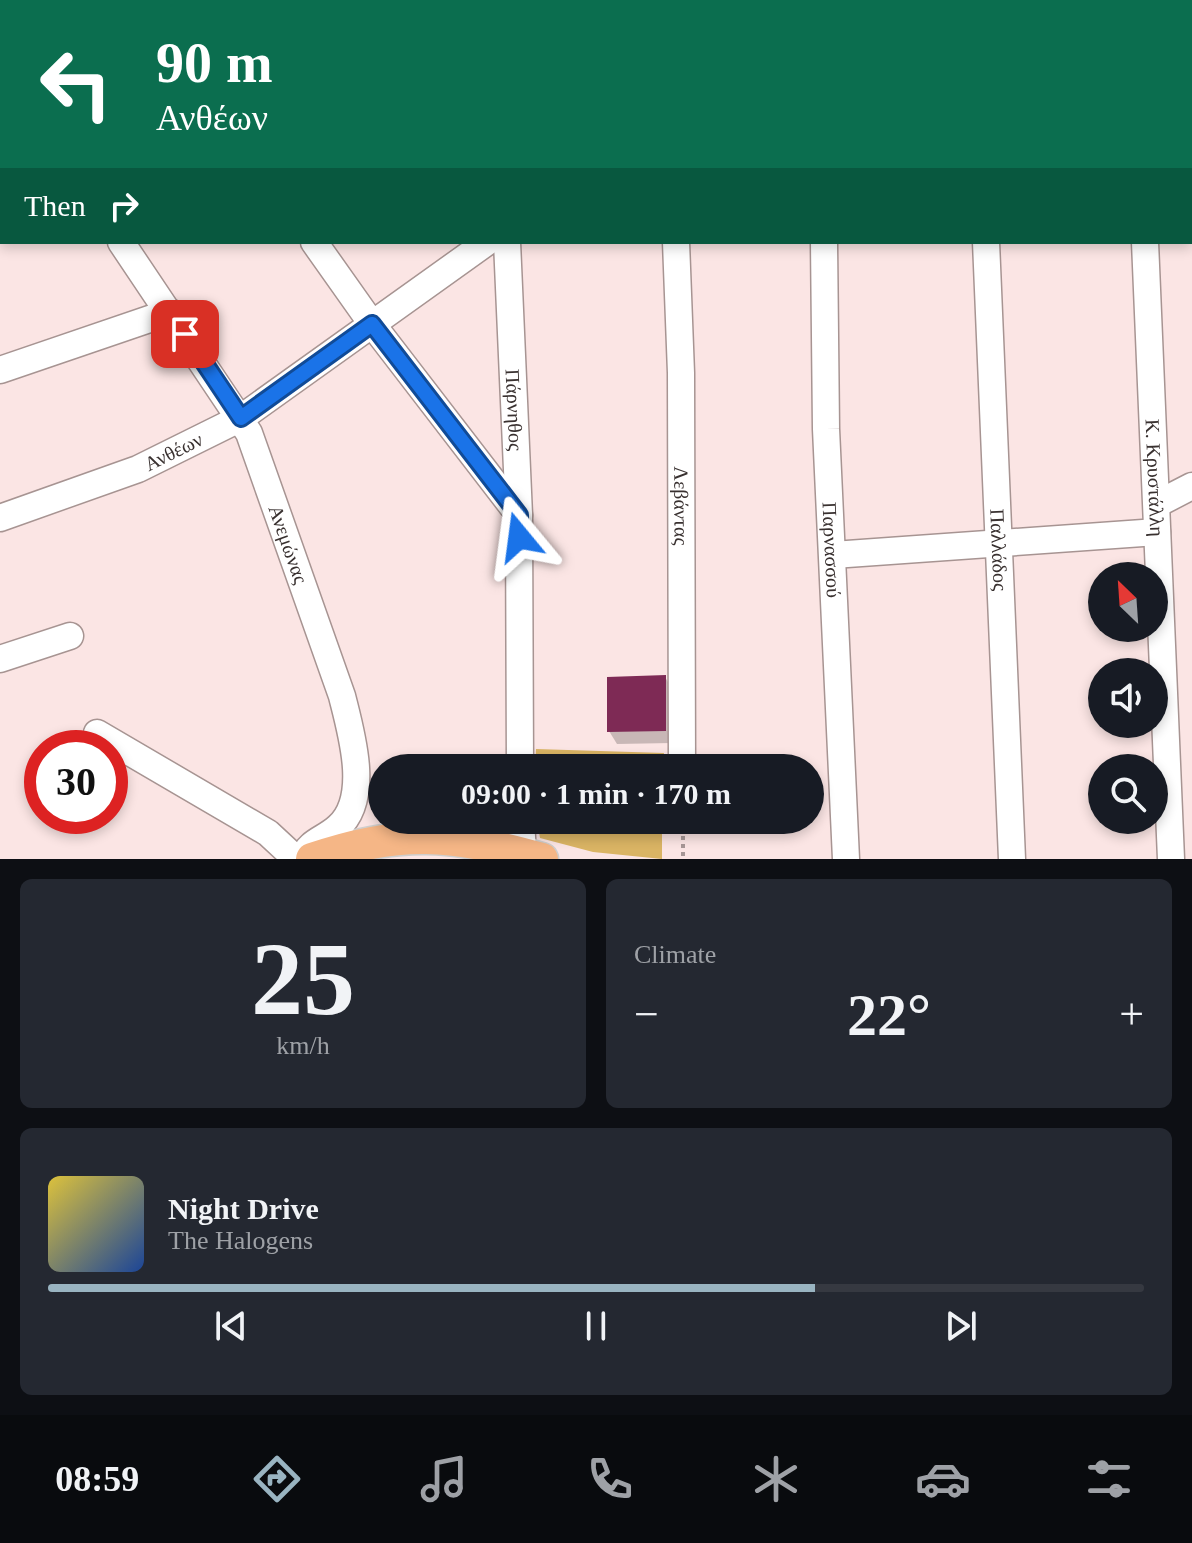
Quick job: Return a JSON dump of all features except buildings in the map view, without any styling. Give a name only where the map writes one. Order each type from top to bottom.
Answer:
[{"type":"main road","points":[[312,859],[386,838],[424,836],[515,855]]},
{"type":"street","name":"Ανεμώνας","points":[[122,244],[241,418],[300,568],[342,696],[352,740],[355,780],[349,812],[338,828],[308,847],[299,859]]},
{"type":"street","points":[[315,244],[372,324],[519,515]]},
{"type":"street","name":"Ανθέων","points":[[0,518],[138,469],[241,418],[484,244]]},
{"type":"street","name":"Πάρνηθος","points":[[507,244],[519,515],[520,754]]},
{"type":"street","name":"Λεβάντας","points":[[676,244],[681,373],[682,754]]},
{"type":"street","name":"Παρνασσού","points":[[824,244],[826,429],[846,859]]},
{"type":"street","name":"Παλλάδος","points":[[986,244],[996,545],[1012,859]]},
{"type":"street","name":"Κ. Κρυστάλλη","points":[[1145,244],[1171,859]]},
{"type":"street","points":[[0,370],[170,312]]},
{"type":"street","points":[[1157,504],[1192,486]]},
{"type":"street","points":[[833,555],[1157,532]]},
{"type":"street","points":[[0,659],[70,636]]},
{"type":"street","points":[[128,751],[268,833],[299,859]]},
{"type":"street","points":[[515,855],[519,834]]},
{"type":"path","points":[[683,834],[683,859]]},
{"type":"shaded area","points":[[536,749],[664,753],[664,754],[536,754]]},
{"type":"shaded area","points":[[539,834],[662,834],[662,859],[593,852],[540,838]]},
{"type":"route","points":[[185,334],[241,418],[372,324],[519,515],[519,537]]}]
